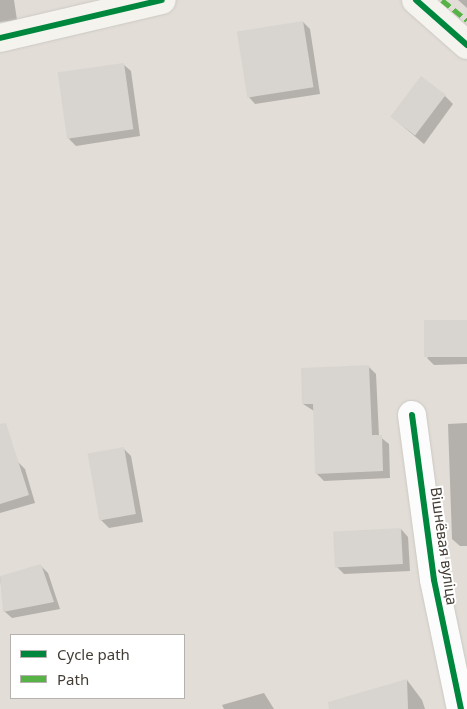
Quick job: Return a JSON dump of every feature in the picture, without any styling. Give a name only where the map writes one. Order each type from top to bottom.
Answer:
[{"type":"street","points":[[0,38],[162,0]]},
{"type":"street","points":[[416,0],[467,45]]},
{"type":"street","name":"Вішнёвая вуліца","points":[[412,415],[434,580],[461,709]]},
{"type":"shaded area","points":[[0,0],[467,0],[467,709],[0,709]]},
{"type":"building","points":[[303,21],[313,87],[247,98],[237,31]]},
{"type":"building","points":[[124,63],[133,129],[67,139],[58,72]]},
{"type":"building","points":[[421,76],[446,95],[415,135],[390,117]]},
{"type":"building","points":[[424,320],[467,320],[467,357],[424,357]]},
{"type":"building","points":[[369,365],[372,435],[382,435],[383,471],[315,474],[313,404],[302,404],[301,368]]},
{"type":"building","points":[[6,423],[29,495],[0,504],[0,424]]},
{"type":"building","points":[[124,447],[136,514],[99,520],[88,453]]},
{"type":"building","points":[[401,528],[403,564],[335,568],[333,532]]},
{"type":"building","points":[[41,564],[54,602],[3,612],[0,576]]},
{"type":"building","points":[[407,679],[408,709],[329,709],[328,702]]},
{"type":"marked path","points":[[442,0],[467,20]]},
{"type":"cycle path","points":[[0,38],[162,0]]},
{"type":"cycle path","points":[[416,0],[467,45]]},
{"type":"cycle path","points":[[412,415],[434,580],[461,709]]}]
